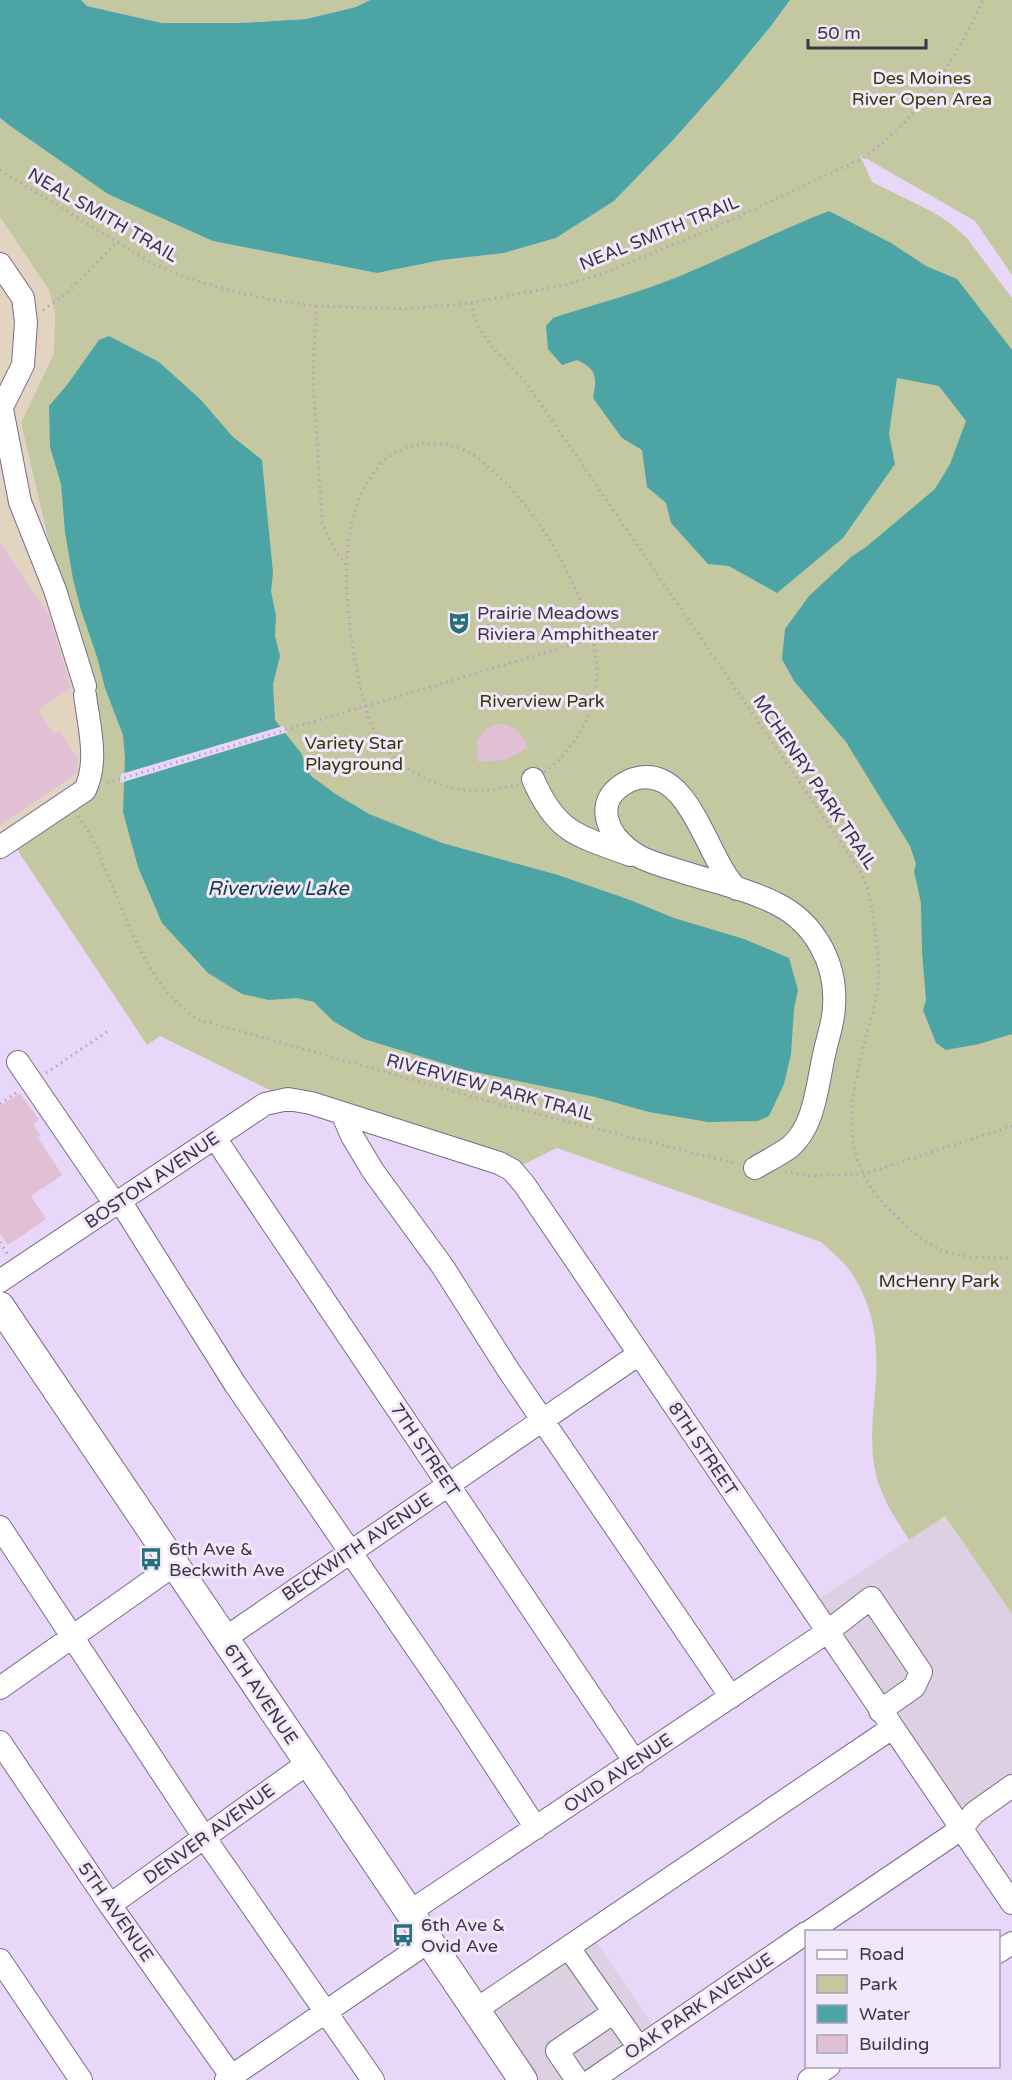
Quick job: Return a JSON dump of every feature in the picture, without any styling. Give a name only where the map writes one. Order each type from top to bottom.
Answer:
[{"type":"main road","name":"6TH AVENUE","points":[[0,1306],[474,2011],[523,2080]]},
{"type":"street","points":[[0,264],[23,298],[26,322],[23,364],[1,410],[20,502],[55,590],[85,690],[93,764],[91,778],[93,788],[0,847]]},
{"type":"street","points":[[640,858],[627,850],[614,834],[606,817],[609,799],[617,788],[632,779],[646,776],[663,782],[682,795],[720,868],[729,882],[737,889]]},
{"type":"street","points":[[533,779],[552,816],[564,827],[582,837],[640,858],[777,904],[805,924],[817,939],[830,968],[834,987],[834,1007],[810,1118],[801,1135],[792,1145],[755,1167]]},
{"type":"street","points":[[18,1062],[118,1203],[235,1384],[450,1697],[536,1828]]},
{"type":"street","name":"BOSTON AVENUE","points":[[0,1281],[265,1104],[288,1099],[311,1103]]},
{"type":"street","name":"8TH STREET","points":[[311,1103],[499,1163],[512,1170],[524,1184],[1012,1903]]},
{"type":"street","points":[[342,1113],[352,1136],[373,1171],[443,1267],[480,1328],[730,1697]]},
{"type":"street","name":"7TH STREET","points":[[215,1138],[635,1762]]},
{"type":"street","name":"BECKWITH AVENUE","points":[[224,1639],[639,1354]]},
{"type":"street","points":[[0,1527],[204,1837],[374,2080]]},
{"type":"street","points":[[0,1688],[174,1564]]},
{"type":"street","name":"OVID AVENUE","points":[[408,1913],[827,1632],[871,1598],[921,1672],[914,1688],[886,1719]]},
{"type":"street","points":[[474,2011],[569,1948],[886,1719]]},
{"type":"street","name":"5TH AVENUE","points":[[0,1742],[230,2079]]},
{"type":"street","name":"DENVER AVENUE","points":[[110,1905],[308,1763]]},
{"type":"street","name":"OAK PARK AVENUE","points":[[811,1930],[961,1829],[974,1813],[1012,1786]]},
{"type":"street","name":"OAK PARK AVENUE","points":[[592,2080],[805,1934]]},
{"type":"street","points":[[230,2079],[428,1942]]},
{"type":"street","points":[[569,1948],[639,2048]]},
{"type":"street","points":[[0,1960],[81,2080]]},
{"type":"street","points":[[577,2080],[557,2051],[614,2012]]},
{"type":"street","points":[[809,2080],[827,2068]]},
{"type":"path","name":"NEAL SMITH TRAIL","points":[[0,170],[150,262],[184,277],[239,292],[316,306],[405,309],[471,303],[564,285],[596,276],[709,230],[863,158],[898,129],[937,84],[948,68],[983,0]]},
{"type":"path","points":[[26,322],[64,294],[117,242]]},
{"type":"path","name":"MCHENRY PARK TRAIL","points":[[471,303],[479,330],[489,345],[525,382],[549,416],[859,869],[868,887],[878,958],[878,986],[854,1083],[851,1113],[854,1144],[864,1174],[878,1197],[912,1232],[942,1251],[990,1258],[1012,1257]]},
{"type":"path","points":[[316,306],[313,377],[322,522],[334,549],[346,565]]},
{"type":"path","points":[[422,443],[447,443],[471,452],[518,494],[540,523],[562,561],[580,602],[597,670],[587,720],[571,748],[546,772],[533,779],[489,791],[462,791],[432,782],[412,771],[382,742],[364,706],[349,632],[346,565],[349,535],[358,506],[370,478],[385,459],[404,448],[422,443]]},
{"type":"path","points":[[93,788],[591,639]]},
{"type":"path","name":"RIVERVIEW PARK TRAIL","points":[[76,814],[94,842],[142,955],[163,986],[188,1013],[197,1019],[506,1106],[721,1161],[811,1176],[864,1174],[1012,1126]]},
{"type":"path","points":[[0,1104],[108,1030]]},
{"type":"path","points":[[0,1242],[9,1256]]},
{"type":"shaded area","points":[[0,217],[49,290],[55,314],[54,352],[21,423],[99,769],[0,835]]},
{"type":"shaded area","points":[[945,1516],[1012,1614],[1012,1786],[961,1829],[809,1606]]},
{"type":"shaded area","points":[[590,1933],[658,2033],[592,2080],[523,2080],[474,2011]]},
{"type":"green space","points":[[81,0],[370,0],[356,7],[306,19],[240,23],[162,23],[87,6]]},
{"type":"green space","name":"Riverview Park","points":[[790,0],[1012,0],[1012,275],[975,221],[860,155],[872,182],[933,212],[966,237],[1012,298],[1012,1614],[945,1516],[909,1540],[894,1517],[879,1484],[873,1455],[872,1424],[876,1343],[870,1312],[857,1281],[838,1257],[821,1242],[557,1148],[512,1170],[288,1099],[160,1036],[147,1045],[16,848],[85,790],[101,785],[93,706],[56,573],[21,423],[54,353],[55,314],[49,290],[0,217],[0,118],[213,241],[377,273],[442,260],[504,253],[556,238],[614,201],[674,139],[729,77]]},
{"type":"water","points":[[0,0],[81,0],[87,6],[162,23],[240,23],[306,19],[356,7],[370,0],[790,0],[729,77],[674,139],[614,201],[556,238],[504,253],[442,260],[377,273],[213,241],[108,194],[9,125],[0,118]]},
{"type":"water","points":[[829,211],[891,243],[926,266],[957,279],[1012,350],[1012,1034],[979,1044],[946,1050],[936,1043],[923,1010],[926,1000],[921,903],[914,871],[916,864],[910,846],[846,742],[794,681],[782,659],[785,629],[809,596],[851,557],[935,489],[950,464],[966,421],[939,386],[897,378],[889,434],[895,464],[843,538],[777,593],[729,566],[708,564],[671,523],[666,503],[647,487],[642,450],[622,438],[593,398],[595,379],[592,370],[577,360],[562,365],[548,349],[546,326],[553,318],[664,282]]},
{"type":"water","name":"Riverview Lake","points":[[109,336],[159,362],[201,400],[232,436],[262,460],[273,573],[271,591],[276,616],[275,636],[280,656],[273,684],[275,720],[301,753],[311,776],[369,814],[442,843],[558,875],[674,918],[744,939],[789,958],[798,990],[794,1009],[791,1054],[784,1084],[769,1116],[758,1121],[708,1122],[649,1112],[595,1097],[465,1070],[364,1039],[333,1021],[314,1002],[297,998],[269,1000],[242,994],[208,973],[162,923],[138,867],[123,812],[125,757],[123,735],[105,688],[73,579],[65,532],[61,484],[50,447],[49,406],[99,340]]},
{"type":"pier","points":[[283,726],[288,732],[120,783],[121,774]]},
{"type":"building","points":[[0,543],[49,615],[71,688],[38,710],[54,734],[59,730],[78,759],[77,773],[0,825]]},
{"type":"building","points":[[500,724],[518,731],[528,747],[504,760],[478,762],[477,740],[487,728]]},
{"type":"building","points":[[20,1093],[39,1120],[33,1124],[41,1136],[38,1138],[62,1175],[31,1196],[46,1219],[8,1245],[0,1233],[0,1106]]},
{"type":"place","name":"Prairie Meadows Riviera Amphitheater","points":[[459,623]]},
{"type":"place","name":"6th Ave & Beckwith Ave","points":[[151,1559]]},
{"type":"place","name":"6th Ave & Ovid Ave","points":[[403,1935]]},
{"type":"park label","name":"Des Moines River Open Area","points":[[922,88]]},
{"type":"park label","name":"Variety Star Playground","points":[[354,753]]},
{"type":"park label","name":"McHenry Park","points":[[939,1281]]}]
